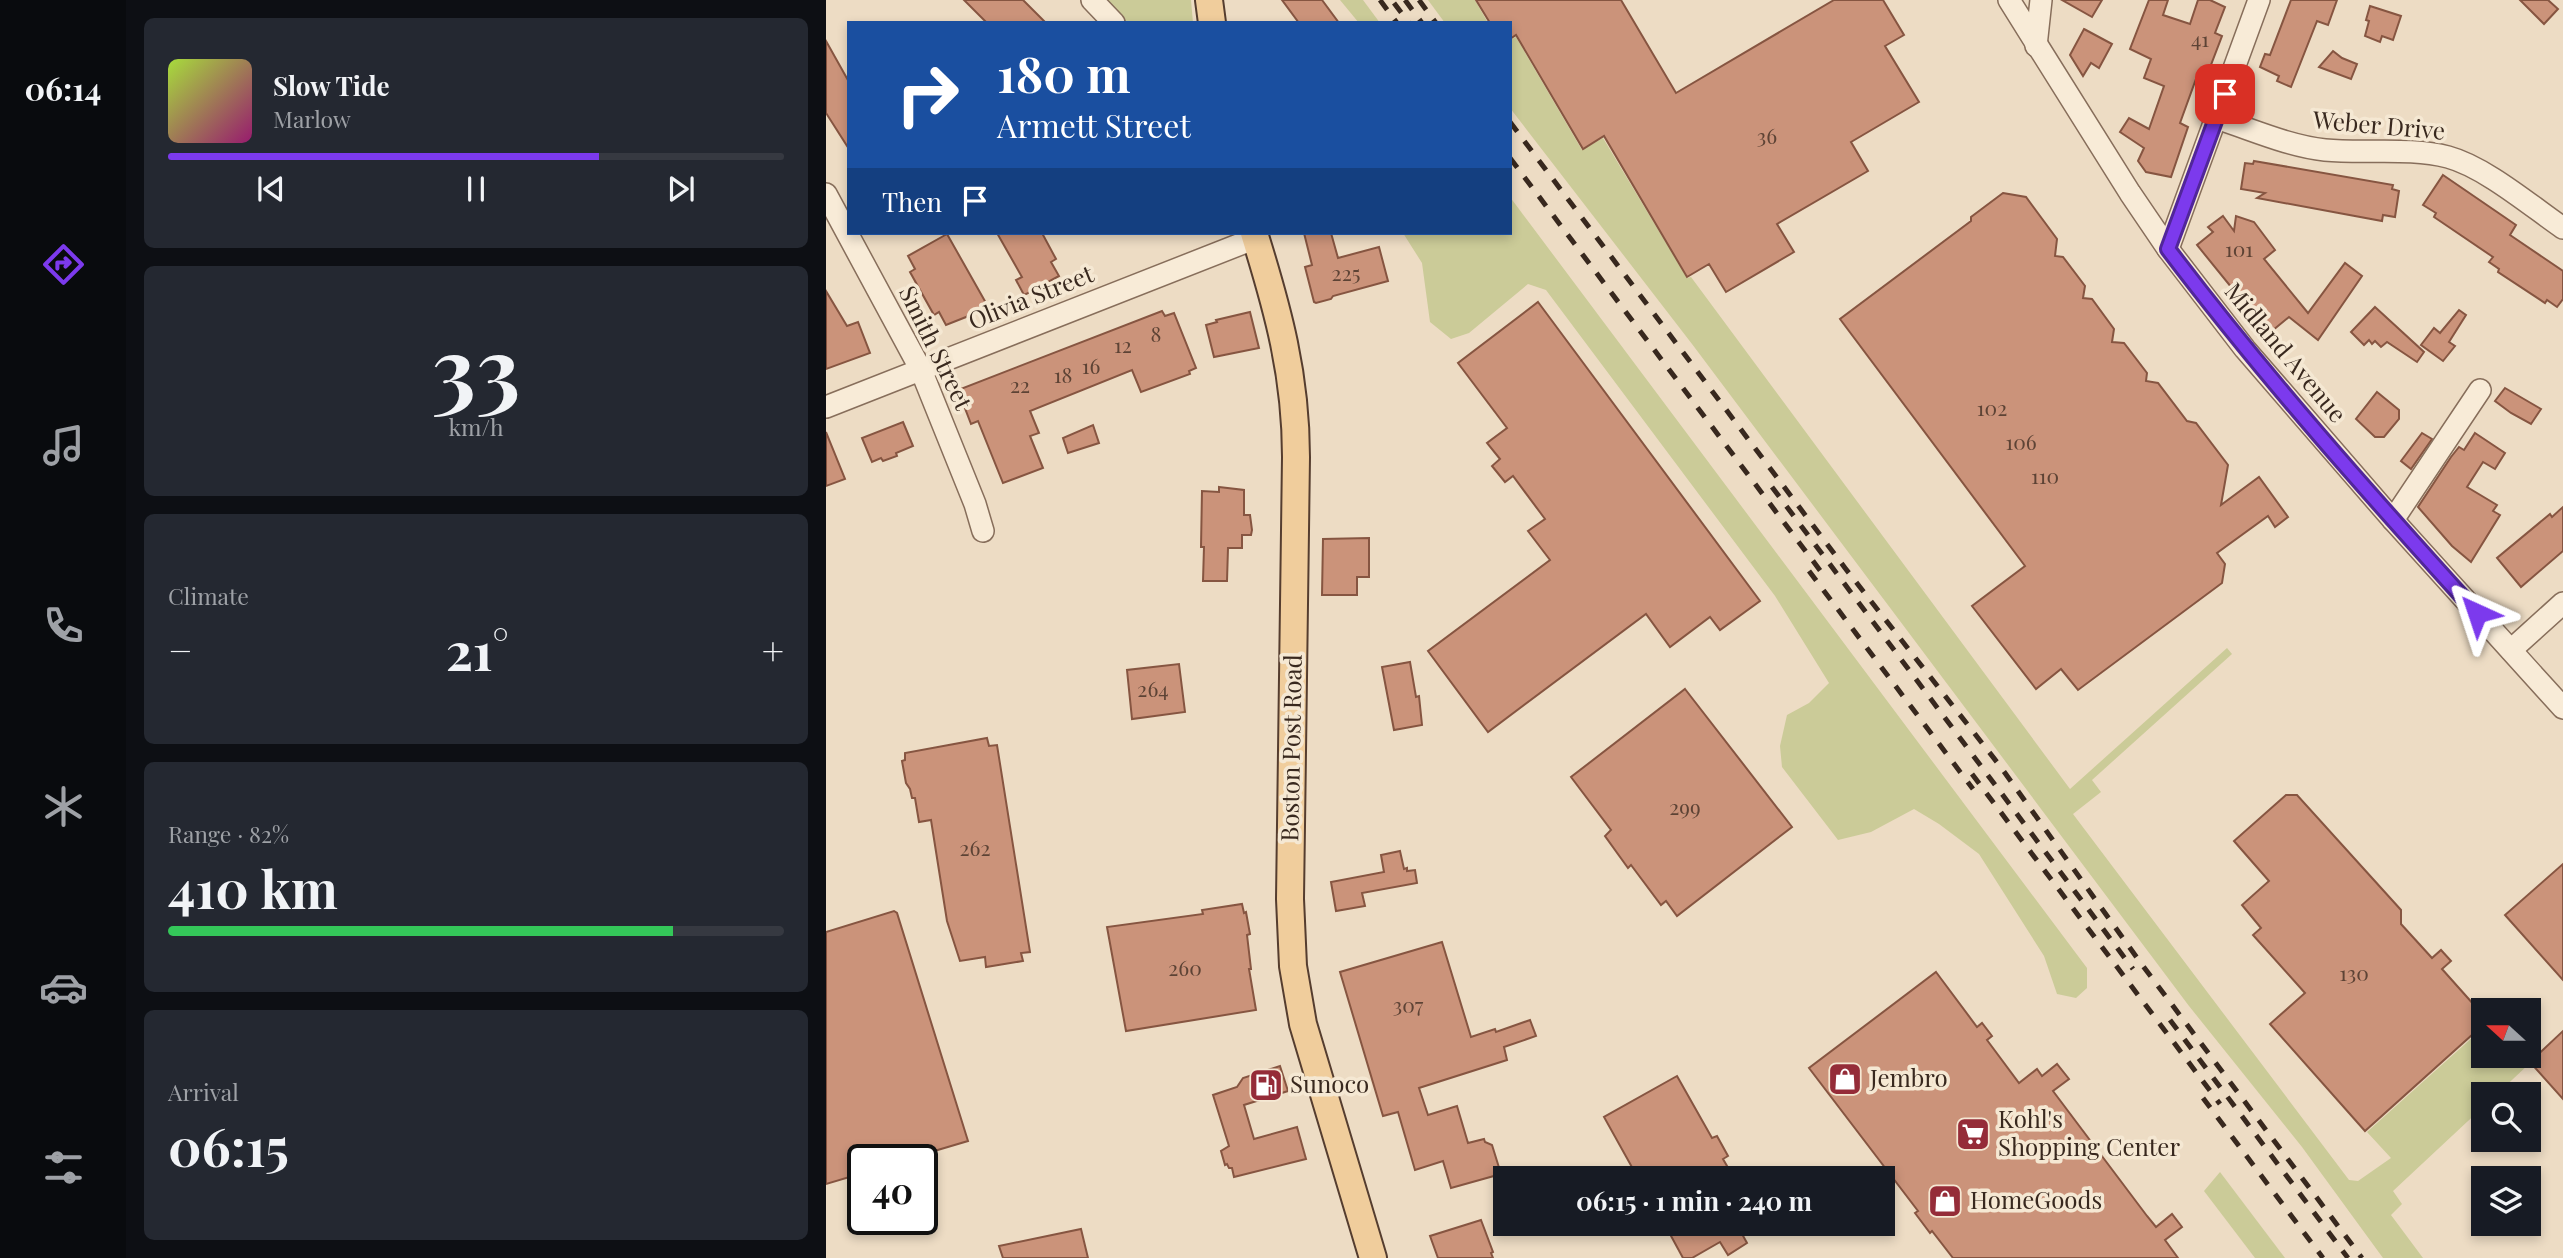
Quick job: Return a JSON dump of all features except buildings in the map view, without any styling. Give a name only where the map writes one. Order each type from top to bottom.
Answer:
[{"type":"main road","points":[[1209,0],[1212,21]]},
{"type":"main road","name":"Boston Post Road","points":[[1255,235],[1285,340],[1294,410],[1296,457],[1290,899],[1293,966],[1303,1024],[1373,1258]]},
{"type":"street","points":[[1092,0],[1112,21]]},
{"type":"street","name":"Midland Avenue","points":[[2009,0],[2112,167],[2168,249],[2245,349],[2393,520],[2563,708]]},
{"type":"street","points":[[2036,46],[2041,0]]},
{"type":"street","points":[[2168,249],[2259,0]]},
{"type":"street","name":"Weber Drive","points":[[2216,118],[2323,150],[2449,157],[2489,178],[2563,228]]},
{"type":"street","name":"Smith Street","points":[[826,194],[847,233]]},
{"type":"street","name":"Smith Street","points":[[848,235],[921,370],[975,504],[983,531]]},
{"type":"street","name":"Olivia Street","points":[[826,407],[1255,235]]},
{"type":"street","points":[[2393,520],[2480,390]]},
{"type":"street","points":[[2511,650],[2563,603]]},
{"type":"green space","points":[[1103,0],[1191,0],[1193,21],[1123,21]]},
{"type":"green space","points":[[1340,0],[1363,0],[1379,21],[1357,21]]},
{"type":"green space","points":[[1428,0],[1475,0],[1487,21],[1444,21]]},
{"type":"green space","points":[[1516,37],[1582,150],[1603,138],[1687,278],[1691,277],[2070,789],[2227,648],[2232,654],[2092,780],[2101,792],[2073,814],[2349,1180],[2358,1181],[2391,1158],[2367,1132],[2471,1039],[2471,1068],[2525,1068],[2510,1082],[2471,1082],[2471,1118],[2393,1191],[2402,1204],[2391,1215],[2423,1258],[2383,1258],[2302,1147],[2189,1006],[1692,344],[1512,111],[1512,39]]},
{"type":"green space","points":[[1512,200],[2087,968],[2087,988],[2076,998],[2057,994],[2044,956],[1979,854],[1914,809],[1871,832],[1838,840],[1782,767],[1780,746],[1787,715],[1809,703],[1829,683],[1775,596],[1546,290],[1528,284],[1469,333],[1451,339],[1430,322],[1422,263],[1404,235],[1512,235]]},
{"type":"green space","points":[[2220,1172],[2285,1258],[2255,1258],[2204,1191]]},
{"type":"railway","points":[[1380,0],[1396,21]]},
{"type":"railway","points":[[1405,0],[1421,21]]},
{"type":"railway","points":[[1419,0],[1435,21]]},
{"type":"railway","points":[[1394,3],[1408,21]]},
{"type":"railway","points":[[1512,125],[1845,568],[2000,766],[2140,962],[2362,1258]]},
{"type":"railway","points":[[1512,161],[1825,577]]},
{"type":"railway","points":[[1772,487],[2133,969]]},
{"type":"railway","points":[[1809,571],[1973,789]]},
{"type":"railway","points":[[1972,774],[2220,1104]]},
{"type":"railway","points":[[2170,1020],[2348,1258]]},
{"type":"railway","points":[[2203,1098],[2323,1258]]},
{"type":"place","name":"Jembro","points":[[1845,1079]]},
{"type":"place","name":"Sunoco","points":[[1266,1085]]},
{"type":"place","name":"Kohl's Shopping Center","points":[[1973,1134]]},
{"type":"place","name":"HomeGoods","points":[[1945,1201]]},
{"type":"route","points":[[2225,94],[2168,249],[2289,401],[2477,613]]}]
